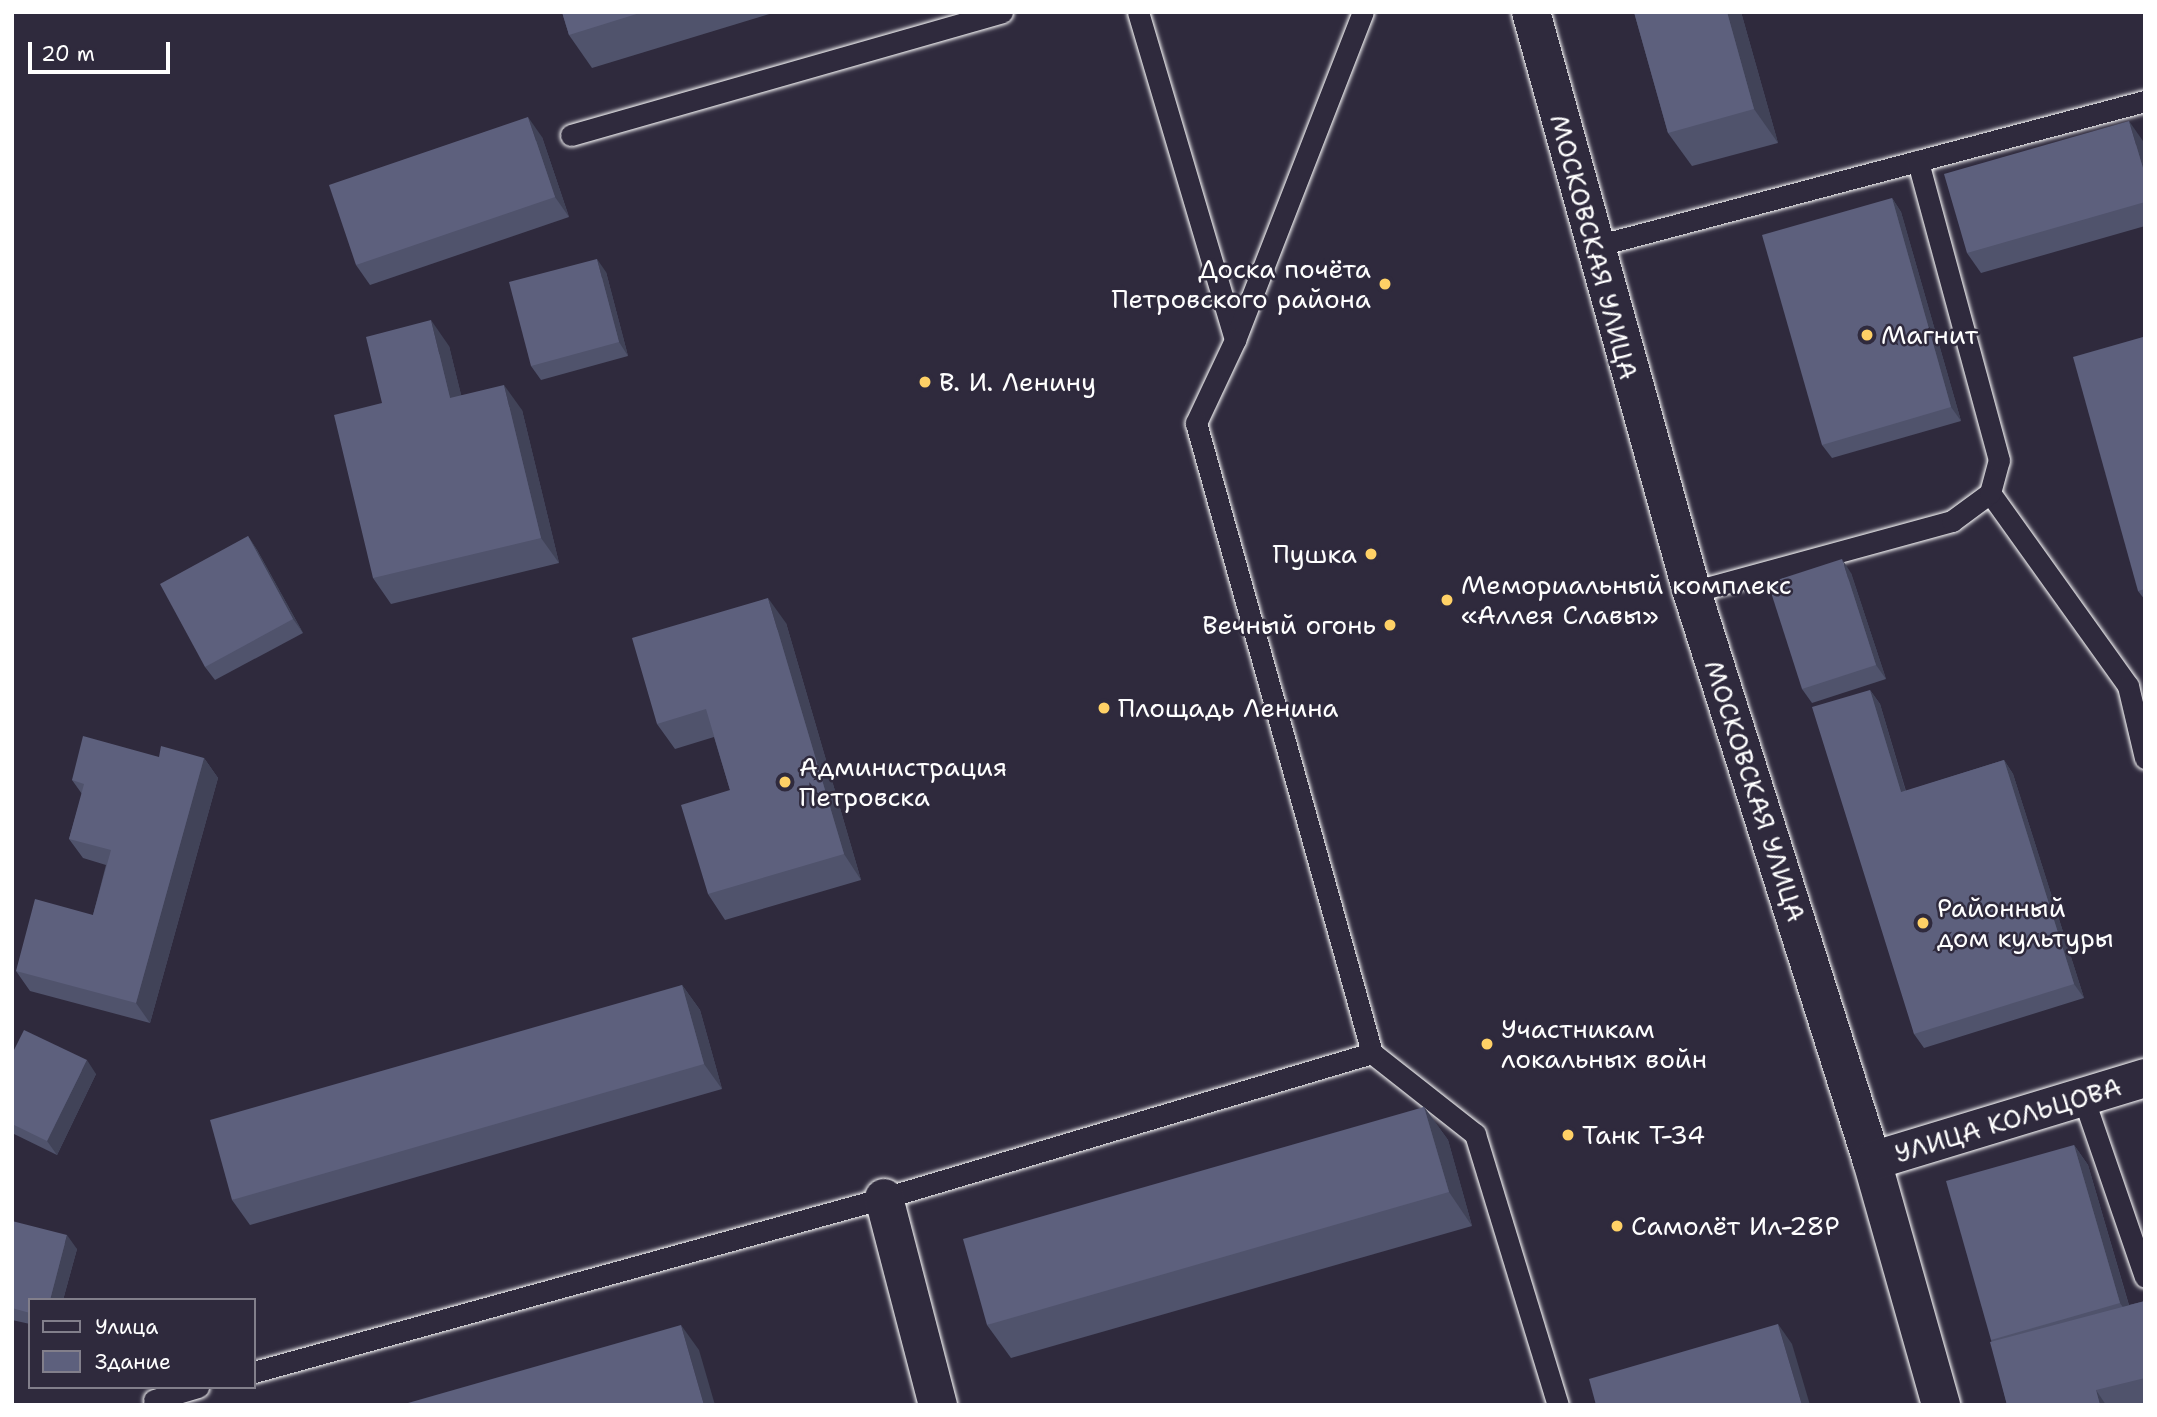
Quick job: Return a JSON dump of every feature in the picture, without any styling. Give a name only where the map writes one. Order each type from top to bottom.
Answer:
[{"type":"street","name":"МОСКОВСКАЯ УЛИЦА","points":[[1531,12],[1592,247],[1692,592],[1872,1161],[1941,1405]]},
{"type":"street","name":"УЛИЦА КОЛЬЦОВА","points":[[1872,1161],[2145,1078]]},
{"type":"street","points":[[884,1198],[938,1405]]},
{"type":"lane","points":[[571,135],[1002,12]]},
{"type":"lane","points":[[1138,12],[1236,341]]},
{"type":"lane","points":[[1363,12],[1236,341],[1196,423],[1372,1053],[1475,1134],[1558,1405]]},
{"type":"lane","points":[[1592,247],[2145,101]]},
{"type":"lane","points":[[1692,592],[1952,521],[1990,493],[1999,460],[1918,161]]},
{"type":"lane","points":[[1990,493],[2128,686],[2145,758]]},
{"type":"lane","points":[[256,1371],[884,1198],[1372,1053]]},
{"type":"lane","points":[[2083,1097],[2145,1276]]},
{"type":"lane","points":[[154,1400],[191,1389]]},
{"type":"building","points":[[562,12],[643,12],[569,35]]},
{"type":"building","points":[[1634,12],[1727,12],[1754,109],[1668,133]]},
{"type":"building","points":[[528,117],[555,197],[356,265],[329,185]]},
{"type":"building","points":[[2129,121],[2145,175],[2145,202],[1967,253],[1944,174]]},
{"type":"building","name":"Магнит","points":[[1892,198],[1951,407],[1822,445],[1762,235]]},
{"type":"building","points":[[597,259],[619,342],[531,366],[509,282]]},
{"type":"building","points":[[431,320],[450,398],[504,385],[541,538],[373,578],[334,415],[382,403],[366,337]]},
{"type":"building","points":[[2143,337],[2145,589],[2138,591],[2073,357]]},
{"type":"building","points":[[248,536],[293,619],[205,667],[160,584]]},
{"type":"building","points":[[1842,559],[1876,665],[1802,689],[1768,583]]},
{"type":"building","name":"Администрация Петровска","points":[[768,598],[844,854],[708,894],[681,805],[730,790],[706,709],[657,724],[632,638]]},
{"type":"building","points":[[1870,690],[1901,792],[2004,760],[2074,984],[1914,1034],[1812,707]]},
{"type":"building","points":[[83,736],[159,757],[161,746],[204,758],[136,1003],[16,971],[35,899],[93,915],[111,850],[69,839],[84,784],[72,780]]},
{"type":"building","points":[[682,985],[704,1064],[232,1200],[210,1120]]},
{"type":"building","points":[[24,1030],[87,1060],[47,1141],[12,1124],[12,1054]]},
{"type":"building","points":[[1424,1107],[1449,1192],[987,1325],[963,1239]]},
{"type":"building","points":[[2074,1145],[2120,1303],[1991,1340],[1946,1181]]},
{"type":"building","points":[[12,1221],[67,1235],[51,1298],[28,1298],[28,1312],[12,1308]]},
{"type":"building","points":[[2145,1301],[2145,1378],[2096,1390],[2100,1405],[2007,1405],[1990,1342]]},
{"type":"building","points":[[1778,1324],[1802,1405],[1596,1405],[1589,1379]]},
{"type":"building","points":[[681,1325],[704,1405],[401,1405]]},
{"type":"place","name":"Доска почёта Петровского района","points":[[1385,284]]},
{"type":"place","name":"Магнит","points":[[1867,335]]},
{"type":"place","name":"В. И. Ленину","points":[[925,382]]},
{"type":"place","name":"Пушка","points":[[1371,554]]},
{"type":"place","name":"Мемориальный комплекс «Аллея Славы»","points":[[1447,600]]},
{"type":"place","name":"Вечный огонь","points":[[1390,625]]},
{"type":"place","name":"Площадь Ленина","points":[[1104,708]]},
{"type":"place","name":"Администрация Петровска","points":[[785,782]]},
{"type":"place","name":"Районный дом культуры","points":[[1923,923]]},
{"type":"place","name":"Участникам локальных войн","points":[[1487,1044]]},
{"type":"place","name":"Танк Т-34","points":[[1568,1135]]},
{"type":"place","name":"Самолёт Ил-28Р","points":[[1617,1226]]}]
